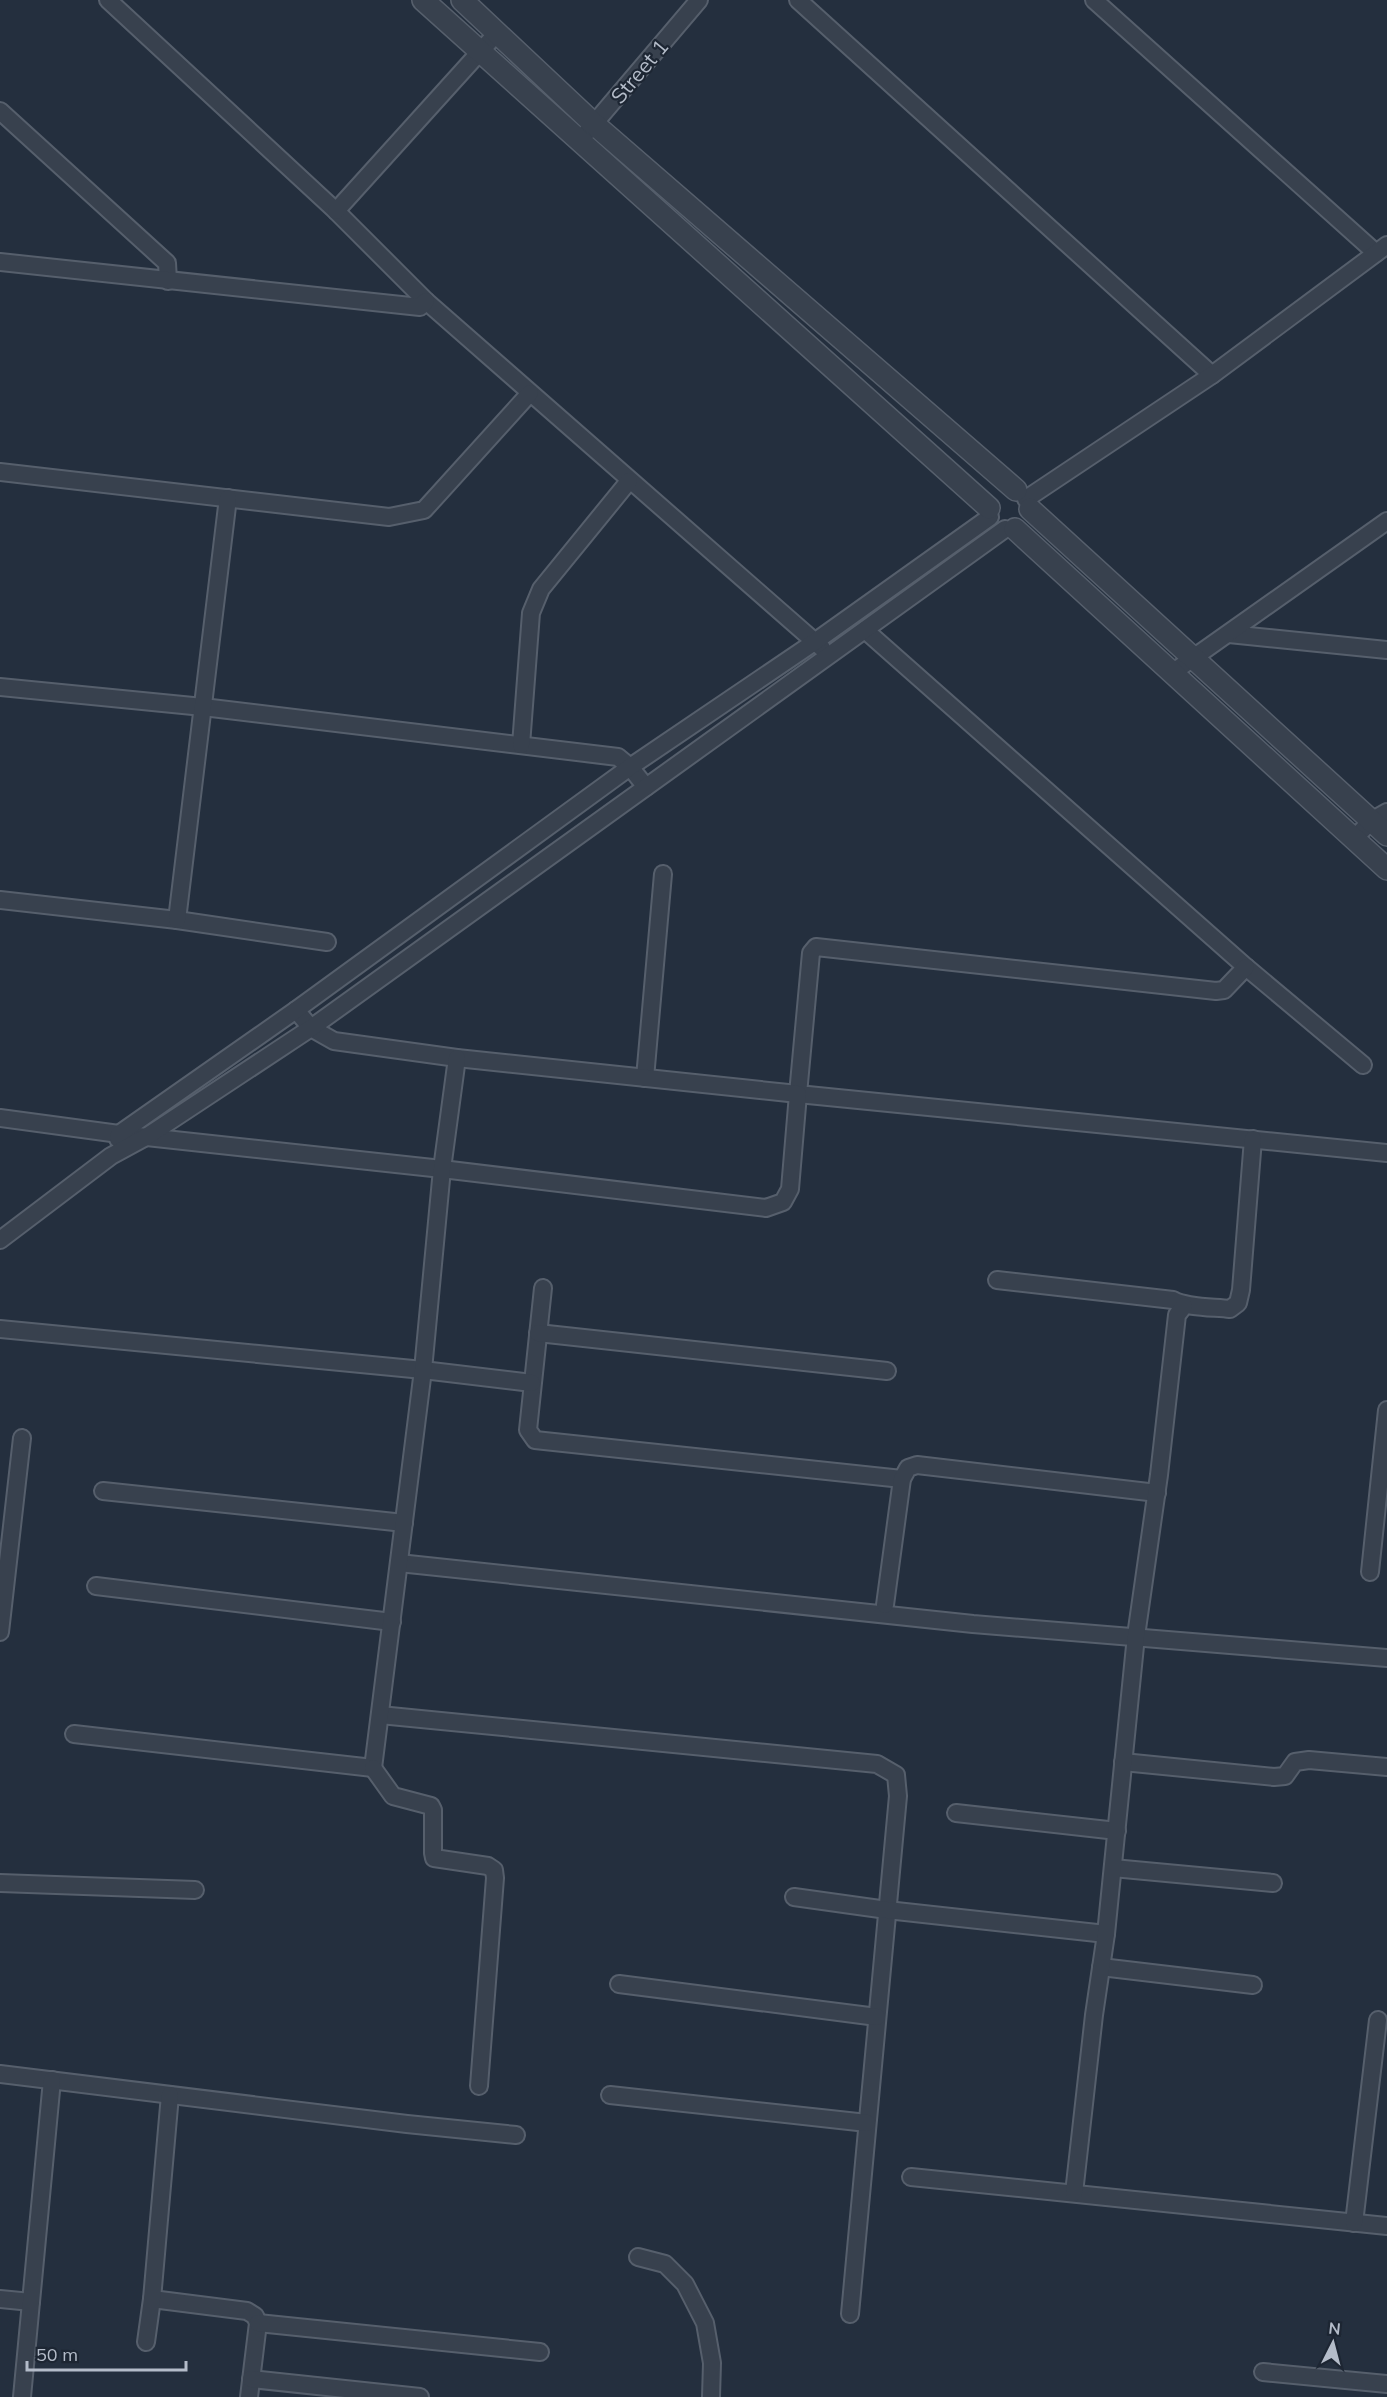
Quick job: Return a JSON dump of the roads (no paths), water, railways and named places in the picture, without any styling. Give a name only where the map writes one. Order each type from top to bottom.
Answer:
[{"type":"street","points":[[108,0],[336,211],[426,301],[629,481],[816,641],[829,656]]},
{"type":"street","points":[[423,0],[1387,869]]},
{"type":"street","points":[[462,0],[594,124],[1024,500],[1193,657],[1379,816],[1387,835]]},
{"type":"street","name":"Street 1","points":[[579,141],[699,0]]},
{"type":"street","points":[[798,0],[1212,375]]},
{"type":"street","points":[[1024,500],[1212,375],[1382,249],[1094,0]]},
{"type":"street","points":[[336,211],[497,33]]},
{"type":"street","points":[[0,111],[167,263],[168,280]]},
{"type":"street","points":[[0,262],[420,307],[426,301]]},
{"type":"street","points":[[0,472],[389,517],[424,510],[530,393]]},
{"type":"street","points":[[521,745],[531,614],[540,589],[629,481]]},
{"type":"street","points":[[1000,521],[993,497],[1004,490],[1024,500]]},
{"type":"street","points":[[177,920],[228,498]]},
{"type":"street","points":[[111,1156],[119,1134],[296,1010],[630,767],[816,641],[1000,521],[1026,522],[1024,500]]},
{"type":"street","points":[[0,1240],[111,1156],[146,1137],[311,1028],[829,656],[865,630],[1000,521]]},
{"type":"street","points":[[1172,673],[1387,521]]},
{"type":"street","points":[[865,630],[1246,967],[1362,1065]]},
{"type":"street","points":[[1229,634],[1387,650]]},
{"type":"street","points":[[0,687],[203,707],[618,757],[630,767],[646,787]]},
{"type":"street","points":[[1354,839],[1379,816]]},
{"type":"street","points":[[645,1078],[663,874]]},
{"type":"street","points":[[0,900],[177,920],[327,942]]},
{"type":"street","points":[[0,1118],[119,1134],[442,1169],[766,1208],[783,1202],[790,1189],[811,953],[816,947],[1216,991],[1224,990],[1246,967]]},
{"type":"street","points":[[296,1010],[311,1028],[334,1041],[457,1058],[1387,1153]]},
{"type":"street","points":[[457,1058],[442,1169],[423,1370],[373,1768],[393,1796],[431,1806],[434,1858],[488,1866],[494,1870],[479,2086]]},
{"type":"street","points":[[997,1280],[1173,1300],[1184,1306],[1197,1304],[1230,1309],[1238,1303],[1241,1290],[1253,1139]]},
{"type":"street","points":[[543,1288],[528,1430],[535,1440],[902,1479]]},
{"type":"street","points":[[1074,2193],[1106,1935],[1136,1636],[1178,1315],[1184,1306]]},
{"type":"street","points":[[0,1329],[423,1370],[532,1383]]},
{"type":"street","points":[[538,1333],[887,1371]]},
{"type":"street","points":[[1370,1572],[1387,1410]]},
{"type":"street","points":[[0,1632],[22,1438]]},
{"type":"street","points":[[885,1605],[902,1479],[908,1468],[917,1465],[1156,1493]]},
{"type":"street","points":[[103,1491],[404,1523]]},
{"type":"street","points":[[399,1563],[974,1624],[1387,1658]]},
{"type":"street","points":[[96,1586],[392,1622]]},
{"type":"street","points":[[380,1715],[877,1764],[896,1775],[898,1796],[850,2314]]},
{"type":"street","points":[[74,1734],[373,1768]]},
{"type":"street","points":[[1124,1762],[1274,1777],[1285,1776],[1295,1762],[1309,1760],[1387,1767]]},
{"type":"street","points":[[956,1813],[1116,1831]]},
{"type":"street","points":[[1113,1868],[1273,1883]]},
{"type":"street","points":[[0,1882],[195,1890]]},
{"type":"street","points":[[794,1898],[1106,1935]]},
{"type":"street","points":[[1101,1967],[1253,1985]]},
{"type":"street","points":[[619,1984],[877,2018]]},
{"type":"street","points":[[1354,2223],[1378,2020]]},
{"type":"street","points":[[0,2074],[407,2124],[516,2135]]},
{"type":"street","points":[[22,2397],[52,2080]]},
{"type":"street","points":[[146,2342],[152,2299],[170,2095]]},
{"type":"street","points":[[610,2095],[867,2123]]},
{"type":"street","points":[[911,2177],[1387,2226]]},
{"type":"street","points":[[638,2257],[665,2264],[685,2284],[705,2323],[712,2363],[711,2397]]},
{"type":"street","points":[[0,2298],[31,2302]]},
{"type":"street","points":[[152,2299],[247,2311],[255,2316],[258,2323],[249,2397]]},
{"type":"street","points":[[258,2323],[540,2352]]},
{"type":"street","points":[[1263,2372],[1387,2384]]},
{"type":"street","points":[[251,2379],[420,2397]]}]
